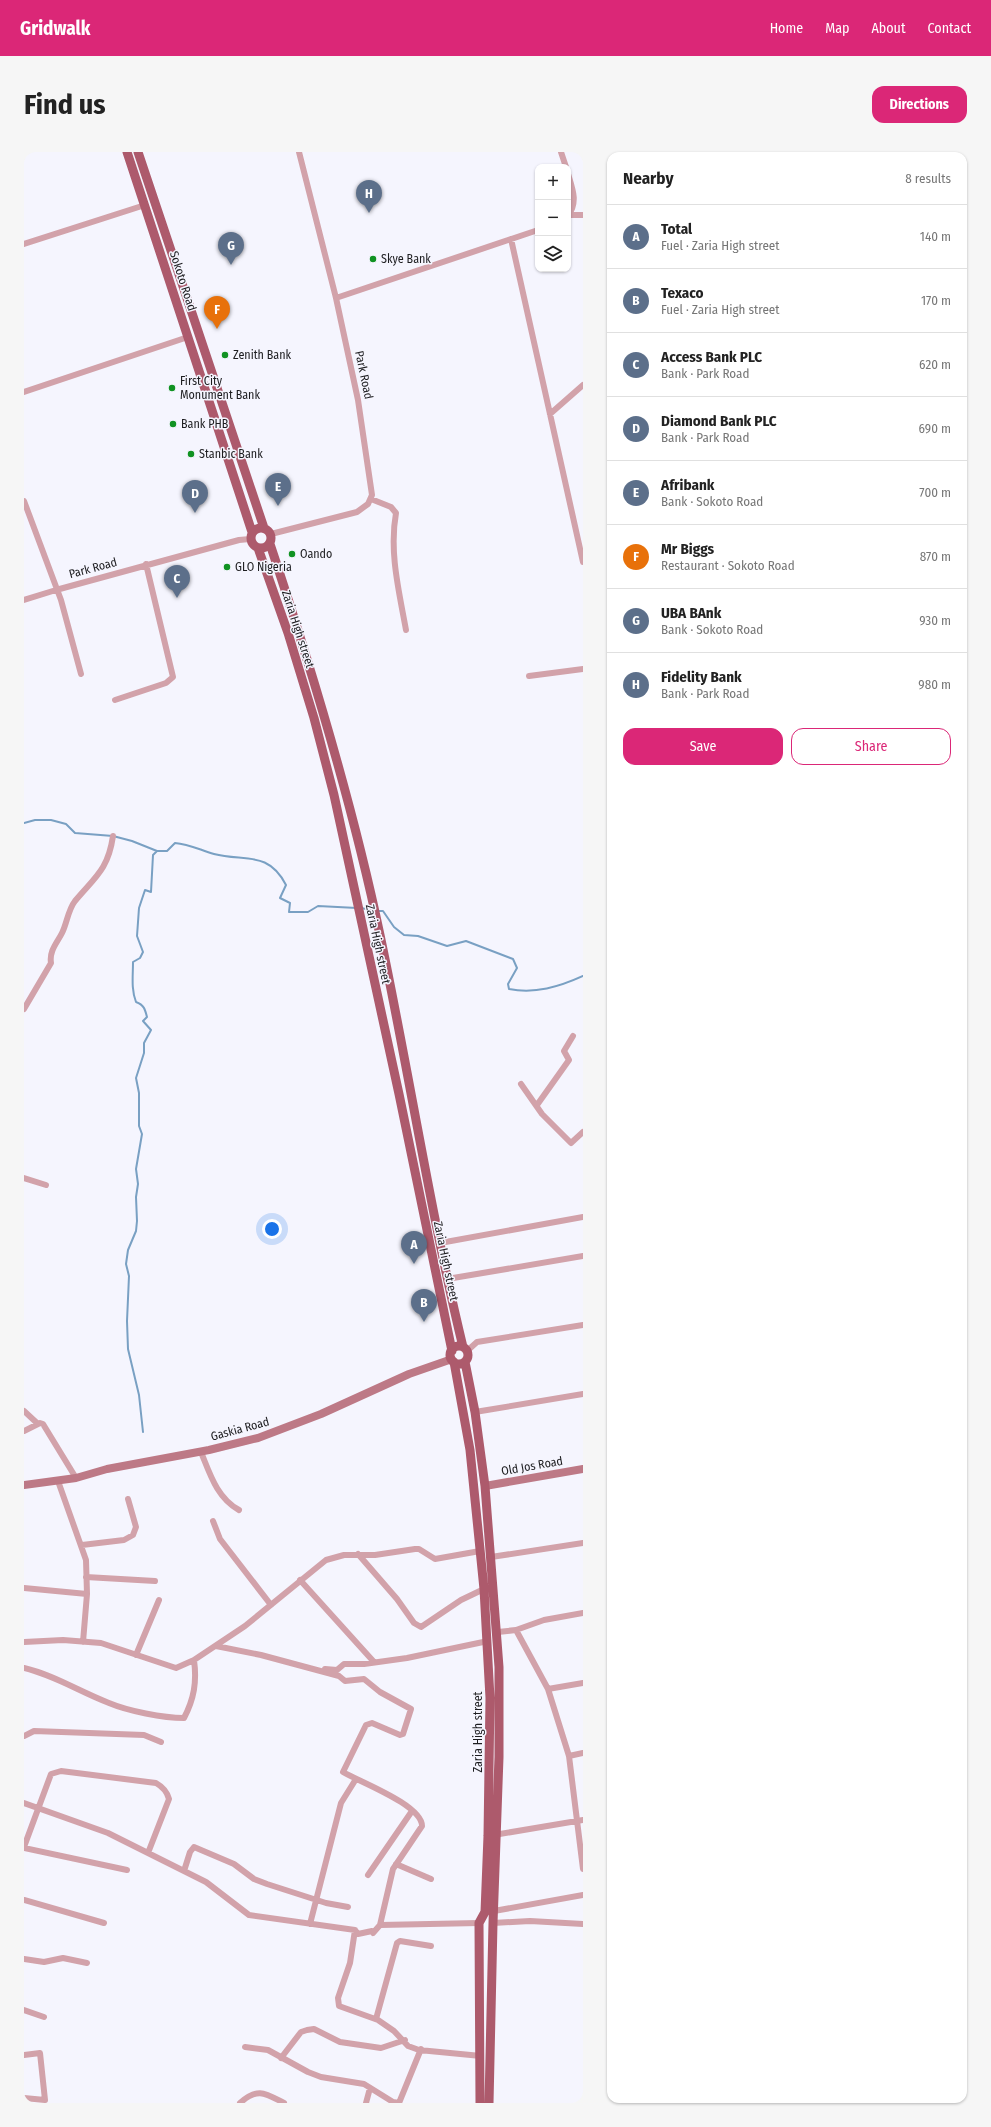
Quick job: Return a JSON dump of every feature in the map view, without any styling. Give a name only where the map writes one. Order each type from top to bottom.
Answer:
[{"type":"main road","name":"Sokoto Road","points":[[127,152],[251,535]]},
{"type":"main road","name":"Sokoto Road","points":[[138,152],[268,535],[318,693],[346,790],[366,874]]},
{"type":"main road","points":[[258,528],[268,535],[265,548],[258,548],[253,545],[251,535],[258,528]]},
{"type":"main road","name":"Zaria High street","points":[[258,548],[288,633],[314,718],[352,878],[453,1357],[470,1450],[484,1589],[490,1698],[494,1911],[489,2103]]},
{"type":"main road","name":"Zaria High street","points":[[366,874],[380,936],[447,1279],[465,1349]]},
{"type":"main road","points":[[454,1348],[465,1349],[468,1357],[465,1362],[458,1364],[453,1357],[454,1348]]},
{"type":"main road","name":"Gaskia Road","points":[[24,1485],[76,1478],[107,1469],[201,1452],[258,1438],[285,1429],[409,1374],[453,1357]]},
{"type":"main road","name":"Zaria High street","points":[[465,1362],[475,1412],[485,1486],[498,1632],[500,1699],[492,1835],[485,1912],[479,1923],[481,2056],[480,2103]]},
{"type":"main road","name":"Old Jos Road","points":[[485,1486],[583,1469]]},
{"type":"street","name":"Park Road","points":[[299,152],[336,298],[358,400],[372,486],[371,499]]},
{"type":"street","points":[[561,152],[565,164]]},
{"type":"street","points":[[571,184],[574,193],[574,206],[571,211]]},
{"type":"street","points":[[24,244],[144,205]]},
{"type":"street","points":[[571,216],[583,215]]},
{"type":"street","points":[[336,298],[535,231]]},
{"type":"street","points":[[511,239],[583,562]]},
{"type":"street","points":[[24,392],[188,337]]},
{"type":"street","points":[[550,414],[583,385]]},
{"type":"street","points":[[268,535],[358,512],[364,508],[371,499],[391,507],[396,513],[393,533],[396,574],[406,630]]},
{"type":"street","name":"Park Road","points":[[24,501],[56,590],[146,564],[239,540],[251,535]]},
{"type":"street","points":[[115,700],[166,683],[174,677],[146,564]]},
{"type":"street","points":[[24,600],[56,590],[61,600],[81,674]]},
{"type":"street","points":[[529,676],[583,669]]},
{"type":"street","points":[[24,1009],[51,963],[49,956],[63,932],[74,902],[101,872],[111,851],[113,836]]},
{"type":"street","points":[[537,1105],[570,1059],[564,1051],[573,1036]]},
{"type":"street","points":[[521,1084],[542,1114],[571,1143],[583,1132]]},
{"type":"street","points":[[24,1178],[46,1185]]},
{"type":"street","points":[[440,1244],[583,1218]]},
{"type":"street","points":[[447,1279],[583,1256]]},
{"type":"street","points":[[465,1349],[477,1342],[583,1325]]},
{"type":"street","points":[[475,1412],[583,1394]]},
{"type":"street","points":[[24,1411],[38,1424],[43,1424],[76,1478]]},
{"type":"street","points":[[24,1431],[38,1424]]},
{"type":"street","points":[[201,1452],[216,1486],[223,1497],[230,1505],[240,1510]]},
{"type":"street","points":[[58,1481],[82,1545],[86,1560],[87,1594],[83,1642]]},
{"type":"street","points":[[82,1545],[124,1540],[133,1535],[136,1527],[128,1499]]},
{"type":"street","points":[[214,1521],[220,1539],[271,1605]]},
{"type":"street","points":[[491,1557],[583,1543]]},
{"type":"street","points":[[24,1642],[62,1640],[101,1643],[176,1668],[194,1660],[246,1626],[326,1560],[344,1555],[375,1555],[419,1549],[435,1559],[480,1550]]},
{"type":"street","points":[[358,1554],[397,1599],[414,1623],[421,1627],[461,1600],[484,1589]]},
{"type":"street","points":[[86,1577],[155,1581]]},
{"type":"street","points":[[300,1580],[374,1662]]},
{"type":"street","points":[[24,1588],[87,1594]]},
{"type":"street","points":[[136,1655],[159,1600]]},
{"type":"street","points":[[498,1632],[516,1630],[544,1620],[583,1613]]},
{"type":"street","points":[[516,1630],[548,1689],[569,1756],[583,1869]]},
{"type":"street","points":[[309,1667],[337,1670],[344,1664],[407,1658],[488,1641]]},
{"type":"street","points":[[24,1803],[93,1828],[148,1853],[206,1882],[249,1915],[280,1918],[355,1930],[358,1934],[372,1931],[373,1933],[380,1925],[389,1880],[396,1864],[422,1826],[421,1820],[412,1811],[387,1794],[343,1772],[366,1725],[372,1723],[400,1735],[403,1734],[411,1709],[380,1692],[364,1678],[345,1681],[339,1676],[309,1667],[216,1646]]},
{"type":"street","points":[[24,1668],[53,1677],[110,1704],[142,1712],[184,1718],[195,1691],[196,1681],[194,1660]]},
{"type":"street","points":[[548,1689],[583,1683]]},
{"type":"street","points":[[24,1736],[34,1730],[144,1735],[161,1742]]},
{"type":"street","points":[[569,1756],[583,1754]]},
{"type":"street","points":[[127,1870],[24,1848],[51,1774],[88,1774],[156,1783],[167,1792],[169,1799],[148,1853]]},
{"type":"street","points":[[310,1924],[341,1803],[356,1779]]},
{"type":"street","points":[[368,1875],[412,1811]]},
{"type":"street","points":[[492,1835],[583,1820]]},
{"type":"street","points":[[184,1871],[190,1852],[194,1846],[234,1864],[254,1879],[326,1903],[348,1908]]},
{"type":"street","points":[[396,1864],[431,1879]]},
{"type":"street","points":[[494,1911],[583,1896]]},
{"type":"street","points":[[24,1900],[104,1923]]},
{"type":"street","points":[[493,1922],[530,1921],[583,1924]]},
{"type":"street","points":[[380,1925],[479,1923]]},
{"type":"street","points":[[355,1930],[350,1963],[338,1998],[339,2006],[376,2019],[385,2024],[405,2040],[408,2046],[418,2050],[421,2049],[481,2056]]},
{"type":"street","points":[[376,2019],[397,1943],[400,1941],[430,1946]]},
{"type":"street","points":[[24,1959],[44,1962],[63,1958],[87,1963]]},
{"type":"street","points":[[24,2010],[44,2017]]},
{"type":"street","points":[[281,2058],[301,2032],[307,2030],[314,2029],[340,2042],[381,2048],[405,2040]]},
{"type":"street","points":[[245,2047],[268,2050],[308,2072],[364,2084],[393,2102],[399,2103],[421,2049]]},
{"type":"street","points":[[24,2055],[40,2053],[45,2100],[24,2098]]},
{"type":"street","points":[[366,2103],[370,2088]]},
{"type":"street","points":[[240,2103],[258,2092],[266,2093],[284,2103]]},
{"type":"waterway","points":[[24,823],[35,820],[51,820],[66,824],[75,833],[113,836],[132,841],[157,851],[167,851],[175,843],[214,854],[254,859],[263,862],[279,874],[286,885],[280,898],[290,903],[289,912],[308,912],[318,906],[357,908]]},
{"type":"waterway","points":[[143,1432],[139,1395],[128,1349],[127,1321],[129,1276],[126,1264],[128,1250],[136,1231],[136,1197],[138,1184],[136,1169],[142,1134],[139,1126],[139,1093],[136,1078],[144,1053],[144,1043],[151,1030],[143,1021],[147,1017],[145,1010],[141,1004],[136,1002],[134,997],[133,962],[140,958],[143,952],[137,936],[139,908],[145,890],[151,892],[153,855],[157,851]]},
{"type":"waterway","points":[[361,908],[372,910]]},
{"type":"waterway","points":[[377,911],[383,911],[394,927],[404,935],[418,936],[447,946],[466,941],[513,959],[517,968],[508,984],[509,989],[528,991],[538,990],[556,986],[583,976]]},
{"type":"place","name":"Fidelity Bank","points":[[369,213]]},
{"type":"place","name":"Skye Bank","points":[[373,259]]},
{"type":"place","name":"UBA BAnk","points":[[231,265]]},
{"type":"place","name":"Mr Biggs","points":[[217,329]]},
{"type":"place","name":"Zenith Bank","points":[[225,355]]},
{"type":"place","name":"First City Monument Bank","points":[[172,388]]},
{"type":"place","name":"Bank PHB","points":[[173,424]]},
{"type":"place","name":"Stanbic Bank","points":[[191,454]]},
{"type":"place","name":"Afribank","points":[[278,506]]},
{"type":"place","name":"Diamond Bank PLC","points":[[195,513]]},
{"type":"place","name":"Oando","points":[[292,554]]},
{"type":"place","name":"GLO Nigeria","points":[[227,567]]},
{"type":"place","name":"Access Bank PLC","points":[[177,598]]},
{"type":"place","name":"Total","points":[[414,1264]]},
{"type":"place","name":"Texaco","points":[[424,1322]]}]
